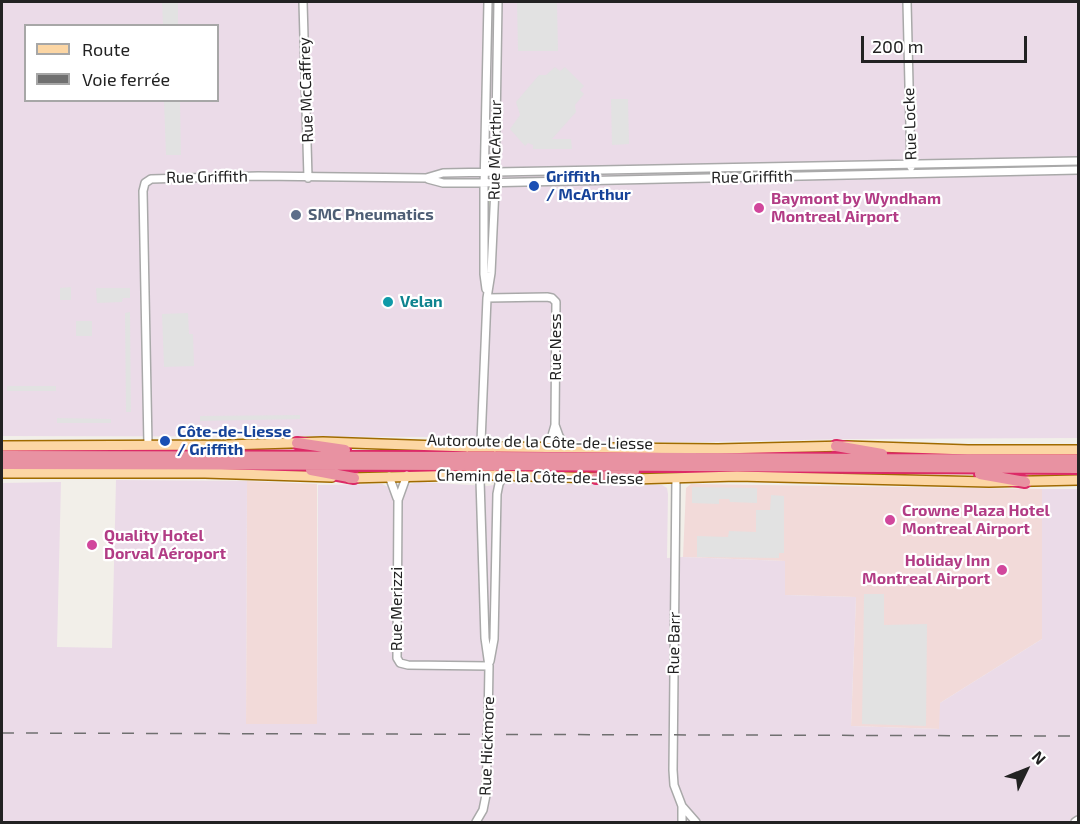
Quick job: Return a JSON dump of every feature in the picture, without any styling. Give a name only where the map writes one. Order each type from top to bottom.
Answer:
[{"type":"highway","points":[[297,442],[392,456]]},
{"type":"highway","points":[[836,446],[1025,482]]},
{"type":"highway","name":"Autoroute de la Côte-de-Liesse","points":[[2,456],[392,456],[496,464],[656,466],[933,464],[1078,460]]},
{"type":"highway","name":"Autoroute de la Côte-de-Liesse","points":[[2,464],[468,461]]},
{"type":"highway","points":[[258,463],[322,471],[354,478]]},
{"type":"highway","name":"Autoroute de la Côte-de-Liesse","points":[[496,464],[933,464],[1078,468]]},
{"type":"highway","points":[[596,478],[656,466]]},
{"type":"main road","name":"Chemin de la Côte-de-Liesse","points":[[2,446],[148,446],[297,442],[496,464],[596,478],[737,476],[1025,482],[1078,480]]},
{"type":"main road","name":"Chemin de la Côte-de-Liesse","points":[[496,464],[545,448],[718,449],[836,446],[968,450],[1078,450]]},
{"type":"main road","name":"Chemin de la Côte-de-Liesse","points":[[2,473],[205,473],[354,478],[407,475],[468,461]]},
{"type":"street","name":"Rue McCaffrey","points":[[303,2],[308,178]]},
{"type":"street","name":"Rue McArthur","points":[[487,298],[484,274],[484,183],[488,2]]},
{"type":"street","name":"Rue McArthur","points":[[481,442],[495,183],[498,2]]},
{"type":"street","name":"Rue Locke","points":[[907,2],[912,174]]},
{"type":"street","name":"Rue Griffith","points":[[148,446],[143,191],[145,183],[151,179],[426,178],[443,173],[1078,161]]},
{"type":"street","points":[[817,166],[817,176]]},
{"type":"street","points":[[774,167],[775,177]]},
{"type":"street","name":"Rue Griffith","points":[[426,178],[443,183],[495,183],[1078,170]]},
{"type":"street","name":"Rue Ness","points":[[487,298],[547,297],[556,302],[555,425],[551,439],[545,448]]},
{"type":"street","name":"Rue Ness","points":[[555,425],[567,448]]},
{"type":"street","points":[[489,666],[494,639],[499,484],[496,464]]},
{"type":"street","name":"Rue Merizzi","points":[[398,500],[407,475]]},
{"type":"street","name":"Rue Merizzi","points":[[388,476],[394,485],[398,500],[396,646],[398,660],[408,665],[489,666]]},
{"type":"street","name":"Rue Barr","points":[[676,478],[673,770],[674,785],[682,806],[696,822]]},
{"type":"street","points":[[480,480],[485,638],[489,666]]},
{"type":"street","name":"Rue Hickmore","points":[[476,822],[483,810],[486,795],[489,666]]},
{"type":"street","name":"Rue Barr","points":[[682,806],[682,822]]},
{"type":"shaded area","points":[[2,2],[1078,2],[1078,438],[610,442],[464,437],[2,436]]},
{"type":"shaded area","points":[[162,2],[178,2],[178,24],[163,24]]},
{"type":"shaded area","points":[[517,2],[557,2],[558,51],[518,51]]},
{"type":"shaded area","points":[[555,67],[560,71],[565,67],[584,86],[580,90],[584,94],[575,105],[576,112],[552,139],[571,139],[572,149],[533,149],[533,145],[528,143],[525,146],[510,129],[520,115],[516,102],[539,75],[546,75]]},
{"type":"shaded area","points":[[611,99],[628,99],[629,144],[612,145]]},
{"type":"shaded area","points":[[164,102],[180,102],[181,155],[166,155]]},
{"type":"shaded area","points":[[71,287],[71,300],[60,300],[60,288]]},
{"type":"shaded area","points":[[96,288],[130,288],[130,298],[123,298],[122,302],[97,303]]},
{"type":"shaded area","points":[[130,312],[131,412],[126,412],[125,313]]},
{"type":"shaded area","points":[[188,313],[189,334],[193,334],[194,366],[164,367],[162,314]]},
{"type":"shaded area","points":[[76,321],[92,321],[92,336],[76,336]]},
{"type":"shaded area","points":[[7,386],[56,386],[56,391],[7,391]]},
{"type":"shaded area","points":[[300,415],[300,419],[200,421],[200,416]]},
{"type":"shaded area","points":[[57,418],[111,419],[111,423],[57,423]]},
{"type":"shaded area","points":[[116,480],[247,481],[246,724],[317,724],[318,485],[382,484],[388,487],[407,486],[419,482],[488,486],[505,483],[662,485],[667,488],[668,494],[667,558],[785,561],[785,595],[856,597],[851,726],[939,729],[940,703],[1042,639],[1042,489],[1078,489],[1078,822],[2,822],[2,483],[61,482],[57,647],[112,648]]},
{"type":"shaded area","points":[[247,481],[317,484],[317,724],[246,724]]},
{"type":"shaded area","points":[[691,484],[1042,489],[1042,639],[940,703],[940,729],[851,726],[856,597],[785,595],[785,561],[683,557],[686,488]]},
{"type":"shaded area","points":[[692,487],[757,488],[757,503],[730,502],[729,499],[719,499],[719,504],[692,503]]},
{"type":"shaded area","points":[[771,495],[784,496],[784,553],[779,553],[779,558],[697,557],[697,536],[728,537],[729,531],[756,532],[756,510],[770,510]]},
{"type":"shaded area","points":[[864,594],[884,594],[884,625],[927,624],[926,726],[862,724]]},
{"type":"green space","points":[[490,188],[489,243],[487,243],[488,190]]},
{"type":"railway","points":[[2,733],[1078,736]]},
{"type":"place","name":"Griffith / McArthur","points":[[534,186]]},
{"type":"place","name":"Baymont by Wyndham Montreal Airport","points":[[759,208]]},
{"type":"place","name":"SMC Pneumatics","points":[[296,215]]},
{"type":"place","name":"Velan","points":[[388,302]]},
{"type":"place","name":"Côte-de-Liesse / Griffith","points":[[165,441]]},
{"type":"place","name":"Crowne Plaza Hotel Montreal Airport","points":[[890,520]]},
{"type":"place","name":"Quality Hotel Dorval Aéroport","points":[[92,545]]},
{"type":"place","name":"Holiday Inn Montreal Airport","points":[[1002,570]]}]
